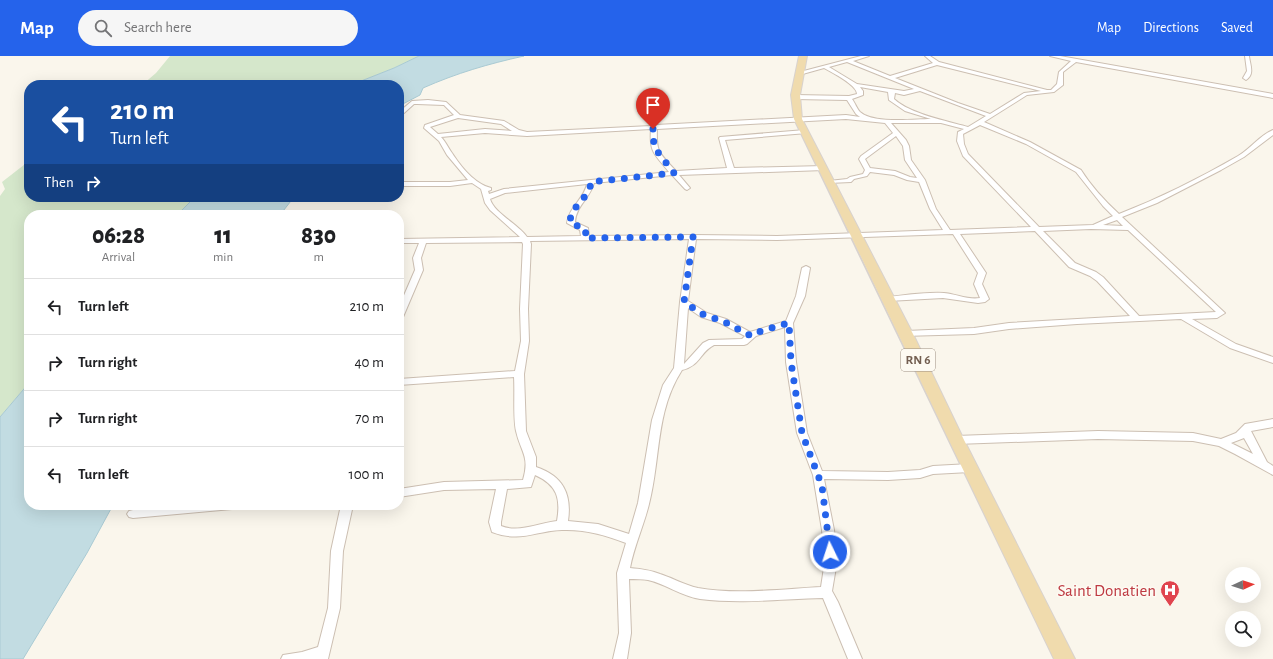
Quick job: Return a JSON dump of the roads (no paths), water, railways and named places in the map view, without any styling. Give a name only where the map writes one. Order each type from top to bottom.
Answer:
[{"type":"main road","name":"RN 6","points":[[803,56],[795,98],[798,119],[831,182],[906,334],[956,440],[1065,659]]},
{"type":"street","points":[[799,73],[867,56]]},
{"type":"street","points":[[927,56],[935,60],[937,63],[1047,91]]},
{"type":"street","points":[[1052,56],[1273,96]]},
{"type":"street","points":[[1246,56],[1247,65],[1250,71],[1246,78]]},
{"type":"street","points":[[1075,60],[1061,72],[1060,85],[1057,88],[1026,94],[981,123],[960,133],[961,146],[965,155],[1072,265],[1093,274],[1100,279],[1137,319]]},
{"type":"street","points":[[848,61],[919,90],[992,116]]},
{"type":"street","points":[[889,78],[937,63]]},
{"type":"street","points":[[826,67],[855,84],[904,93],[919,90]]},
{"type":"street","points":[[795,98],[849,98],[860,95],[860,91],[855,84]]},
{"type":"street","points":[[890,91],[892,93],[891,99],[908,109],[969,129]]},
{"type":"street","points":[[849,98],[858,113],[869,120]]},
{"type":"street","points":[[404,110],[412,104],[423,102],[446,104],[458,116]]},
{"type":"street","points":[[517,133],[507,124],[502,122],[458,116],[427,126],[426,128],[441,140],[461,170],[472,181],[484,188],[504,191],[674,173],[824,168]]},
{"type":"street","points":[[435,136],[485,130],[527,134],[549,134],[654,126],[846,117],[887,121],[941,121]]},
{"type":"street","points":[[887,121],[896,134],[903,140],[906,146],[908,160],[922,180],[933,209],[976,262],[982,274],[978,284],[985,299],[982,301],[976,301],[932,295],[888,299]]},
{"type":"street","points":[[906,334],[974,331],[1009,326],[1217,315],[1221,313],[1117,218],[1094,193],[1082,178],[1079,171],[1028,143],[981,123]]},
{"type":"street","points":[[654,126],[654,147],[687,188]]},
{"type":"street","points":[[731,170],[722,138],[805,132]]},
{"type":"street","points":[[1091,227],[1155,202],[1219,169],[1242,156],[1273,132]]},
{"type":"street","points":[[868,170],[862,160],[863,157],[896,134]]},
{"type":"street","points":[[868,170],[895,173],[909,179],[922,180]]},
{"type":"street","points":[[831,182],[849,181],[852,178],[865,175],[868,170]]},
{"type":"street","points":[[404,184],[450,184],[472,181]]},
{"type":"street","points":[[585,238],[586,230],[570,223],[570,218],[577,204],[583,201],[590,189],[591,182]]},
{"type":"street","points":[[404,492],[444,486],[527,484],[531,470],[532,457],[521,431],[519,374],[525,341],[524,309],[526,240],[524,235],[499,215],[486,198],[484,188]]},
{"type":"street","points":[[486,198],[504,191]]},
{"type":"street","points":[[404,241],[693,237],[777,238],[1091,227],[1129,228]]},
{"type":"street","points":[[620,659],[625,633],[623,573],[644,503],[657,420],[668,385],[679,368],[684,302],[693,237]]},
{"type":"street","points":[[404,305],[419,270],[417,258],[423,241]]},
{"type":"street","points":[[806,268],[803,288],[797,309],[789,323],[791,362],[802,433],[818,475],[828,530],[831,561],[826,592],[832,602],[855,659]]},
{"type":"street","points":[[684,302],[704,315],[723,321],[751,336]]},
{"type":"street","points":[[1181,316],[1233,346],[1273,360]]},
{"type":"street","points":[[679,368],[688,366],[691,360],[712,342],[744,342],[751,336],[761,331],[789,323]]},
{"type":"street","points":[[404,382],[519,374]]},
{"type":"street","points":[[1221,443],[1240,436],[1246,432],[1249,427],[1273,423]]},
{"type":"street","points":[[1246,432],[1262,463]]},
{"type":"street","points":[[956,440],[1098,435],[1176,436],[1221,443],[1262,463],[1273,471]]},
{"type":"street","points":[[818,475],[888,476],[920,474],[933,470],[970,468]]},
{"type":"street","points":[[531,470],[540,472],[549,479],[563,497],[564,506],[562,525]]},
{"type":"street","points":[[502,485],[495,522],[496,529],[502,532],[518,534],[540,528],[562,525],[597,528],[632,540]]},
{"type":"street","points":[[133,514],[177,510]]},
{"type":"street","points":[[288,659],[323,655],[334,608],[338,551],[346,510]]},
{"type":"street","points":[[623,573],[647,575],[660,578],[680,588],[717,596],[826,592]]},
{"type":"water","points":[[419,56],[524,56],[473,69],[448,78],[423,88],[420,95],[404,103],[404,80],[364,80]]},
{"type":"water","points":[[190,202],[290,202],[284,210],[182,210]]},
{"type":"water","points":[[24,389],[24,510],[110,510],[87,553],[23,659],[0,659],[0,417]]},
{"type":"place","name":"Saint Donatien","points":[[1170,607]]}]
